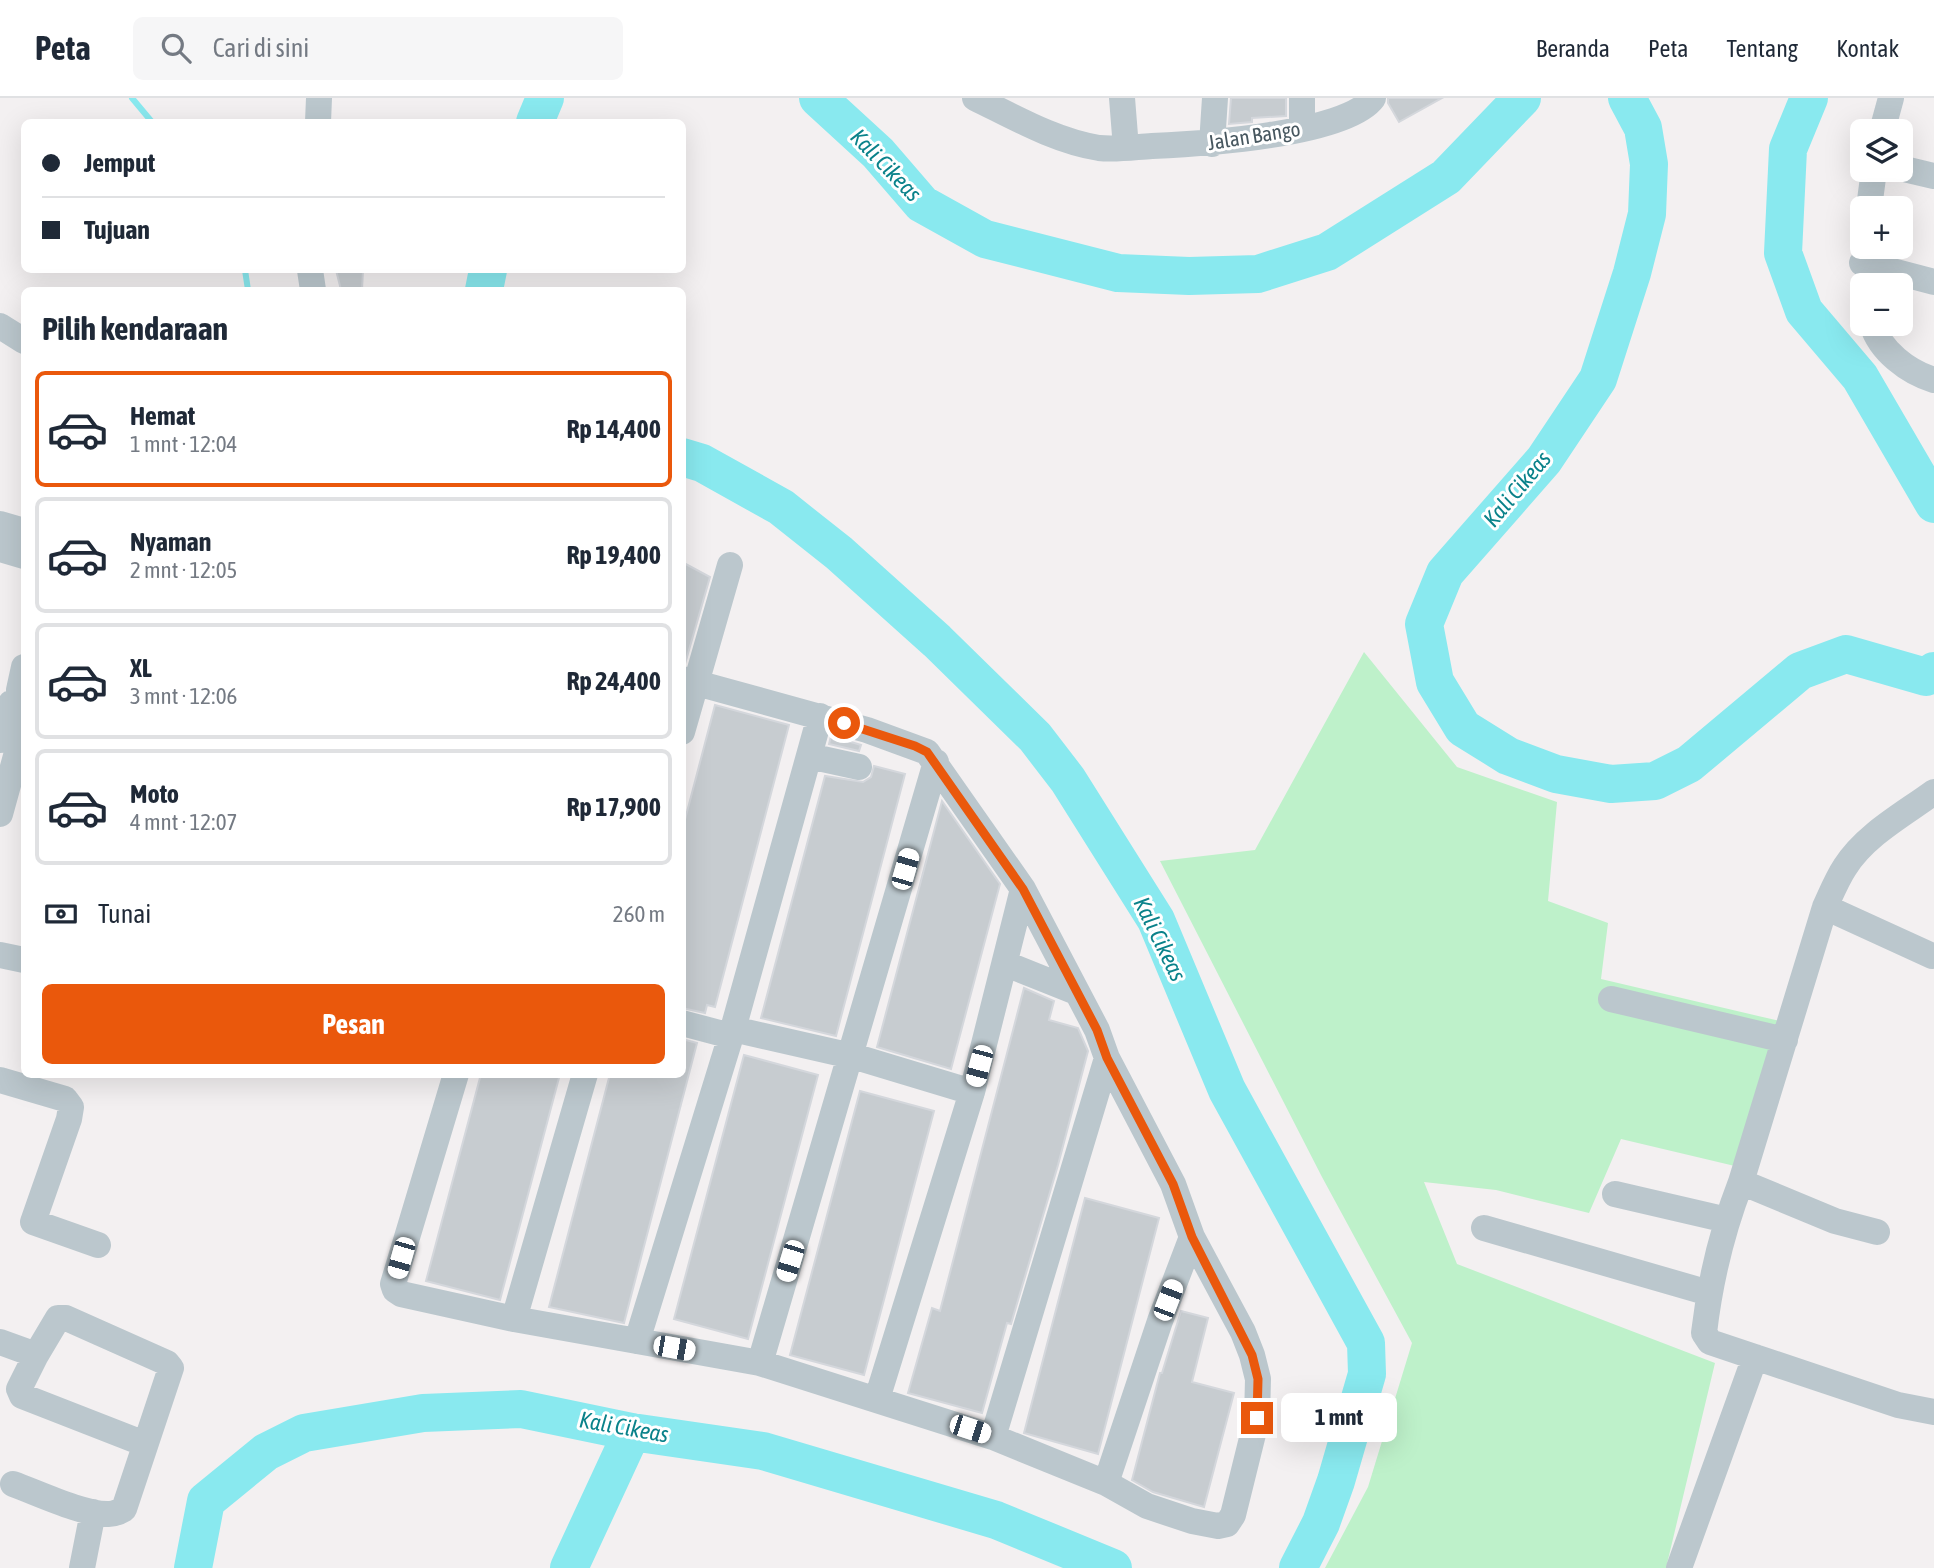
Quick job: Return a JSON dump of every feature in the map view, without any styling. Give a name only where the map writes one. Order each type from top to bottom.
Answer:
[{"type":"street","points":[[318,119],[319,98]]},
{"type":"street","name":"Jalan Bango","points":[[975,98],[1069,141],[1101,148],[1212,144],[1302,129],[1364,108],[1373,98]]},
{"type":"street","points":[[1122,98],[1126,148]]},
{"type":"street","points":[[1212,144],[1215,98]]},
{"type":"street","points":[[1302,129],[1303,98]]},
{"type":"street","points":[[1885,119],[1891,98]]},
{"type":"street","points":[[1913,171],[1934,176]]},
{"type":"street","points":[[1864,265],[1934,282]]},
{"type":"street","points":[[0,326],[21,339]]},
{"type":"street","points":[[1878,336],[1883,345],[1906,367],[1934,380]]},
{"type":"street","points":[[0,524],[21,530]]},
{"type":"street","points":[[0,549],[21,555]]},
{"type":"street","points":[[686,703],[689,681],[730,565]]},
{"type":"street","points":[[455,1078],[393,1284],[395,1290],[401,1294],[514,1319],[760,1363],[993,1437],[1106,1483],[1147,1506],[1192,1521],[1218,1526],[1227,1524],[1233,1515],[1257,1418],[1258,1379],[1252,1355],[1192,1237],[1173,1184],[1023,889],[927,752],[820,716],[689,681]]},
{"type":"street","points":[[0,740],[14,690]]},
{"type":"street","points":[[14,690],[21,716]]},
{"type":"street","points":[[637,1341],[733,1029],[820,716]]},
{"type":"street","points":[[809,756],[859,768]]},
{"type":"street","points":[[760,1363],[936,762]]},
{"type":"street","points":[[0,814],[20,765]]},
{"type":"street","points":[[1934,792],[1856,853],[1845,867],[1825,907],[1727,1220],[1709,1293],[1704,1337],[1710,1342],[1898,1405],[1934,1412]]},
{"type":"street","points":[[877,1399],[972,1091],[1023,889]]},
{"type":"street","points":[[1825,907],[1932,956]]},
{"type":"street","points":[[0,955],[21,959]]},
{"type":"street","points":[[1006,964],[1076,992]]},
{"type":"street","points":[[1611,999],[1785,1040]]},
{"type":"street","points":[[686,1024],[727,1035],[733,1029]]},
{"type":"street","points":[[733,1029],[850,1055],[972,1091]]},
{"type":"street","points":[[993,1437],[1107,1058]]},
{"type":"street","points":[[514,1319],[584,1078]]},
{"type":"street","points":[[0,1080],[65,1099],[71,1107],[33,1222],[98,1245]]},
{"type":"street","points":[[1741,1182],[1835,1220],[1877,1232]]},
{"type":"street","points":[[1615,1194],[1727,1220]]},
{"type":"street","points":[[1484,1228],[1709,1293]]},
{"type":"street","points":[[1106,1483],[1160,1321],[1192,1237]]},
{"type":"street","points":[[13,1484],[93,1512],[107,1515],[124,1509],[171,1372],[167,1363],[65,1318],[58,1318],[19,1389],[22,1396],[145,1444]]},
{"type":"street","points":[[0,1342],[36,1355]]},
{"type":"street","points":[[1679,1568],[1755,1357]]},
{"type":"street","points":[[82,1568],[93,1512]]},
{"type":"green space","points":[[1364,652],[1457,767],[1557,802],[1548,901],[1608,923],[1601,979],[1788,1023],[1739,1167],[1621,1139],[1589,1213],[1496,1190],[1424,1182],[1457,1264],[1715,1363],[1666,1568],[1325,1568],[1368,1487],[1412,1343],[1322,1177],[1160,861],[1255,850]]},
{"type":"building","points":[[1231,98],[1286,98],[1286,116],[1252,118],[1252,122],[1229,124]]},
{"type":"building","points":[[1388,98],[1442,98],[1399,122]]},
{"type":"building","points":[[337,273],[363,273],[362,287],[340,287]]},
{"type":"building","points":[[686,564],[710,577],[686,661]]},
{"type":"building","points":[[715,705],[789,725],[715,1007],[707,1005],[705,1013],[686,1009],[686,816]]},
{"type":"building","points":[[831,736],[861,745],[859,751],[829,744]]},
{"type":"building","points":[[874,766],[905,774],[836,1036],[761,1018],[825,776],[863,782],[871,777]]},
{"type":"building","points":[[942,801],[1000,884],[951,1069],[877,1047]]},
{"type":"building","points":[[1024,988],[1054,1001],[1049,1020],[1078,1028],[1088,1051],[1058,1165],[1011,1324],[1007,1323],[982,1413],[908,1393],[932,1308],[940,1311]]},
{"type":"building","points":[[686,1040],[697,1043],[624,1323],[549,1307],[609,1078],[686,1078]]},
{"type":"building","points":[[744,1055],[818,1075],[748,1339],[674,1319]]},
{"type":"building","points":[[480,1078],[559,1078],[500,1300],[426,1281]]},
{"type":"building","points":[[860,1091],[934,1111],[864,1375],[790,1355]]},
{"type":"building","points":[[1085,1198],[1159,1218],[1098,1454],[1024,1433]]},
{"type":"building","points":[[1181,1311],[1208,1318],[1192,1382],[1234,1393],[1204,1507],[1153,1492],[1132,1480],[1160,1373]]},
{"type":"waterway","points":[[132,98],[150,119]]},
{"type":"waterway","name":"Kali Cikeas","points":[[536,119],[545,98]]},
{"type":"waterway","name":"Kali Cikeas","points":[[818,98],[878,153],[922,204],[985,239],[1118,273],[1189,276],[1258,274],[1327,252],[1446,177],[1522,98]]},
{"type":"waterway","name":"Kali Cikeas","points":[[1627,98],[1643,128],[1649,164],[1647,214],[1632,273],[1598,379],[1544,460],[1445,573],[1424,624],[1435,682],[1463,728],[1508,756],[1556,774],[1611,784],[1655,781],[1689,764],[1800,671],[1846,654],[1926,677],[1934,671]]},
{"type":"waterway","name":"Kali Cikeas","points":[[1809,98],[1788,149],[1783,253],[1804,311],[1860,377],[1934,504]]},
{"type":"waterway","points":[[245,273],[248,287]]},
{"type":"waterway","name":"Kali Cikeas","points":[[485,287],[487,273]]},
{"type":"waterway","name":"Kali Cikeas","points":[[686,458],[702,463],[781,507],[839,553],[937,641],[1035,737],[1068,780],[1156,920],[1227,1090],[1366,1343],[1367,1374],[1336,1481],[1321,1523],[1298,1568]]},
{"type":"waterway","name":"Kali Cikeas","points":[[193,1568],[206,1501],[266,1452],[304,1433],[423,1413],[521,1409],[632,1432],[763,1451],[996,1520],[1113,1568]]},
{"type":"waterway","points":[[569,1568],[632,1432]]},
{"type":"route","points":[[844,723],[927,752],[1023,889],[1097,1030],[1107,1058],[1173,1184],[1192,1237],[1242,1332],[1258,1379],[1257,1418]]}]
